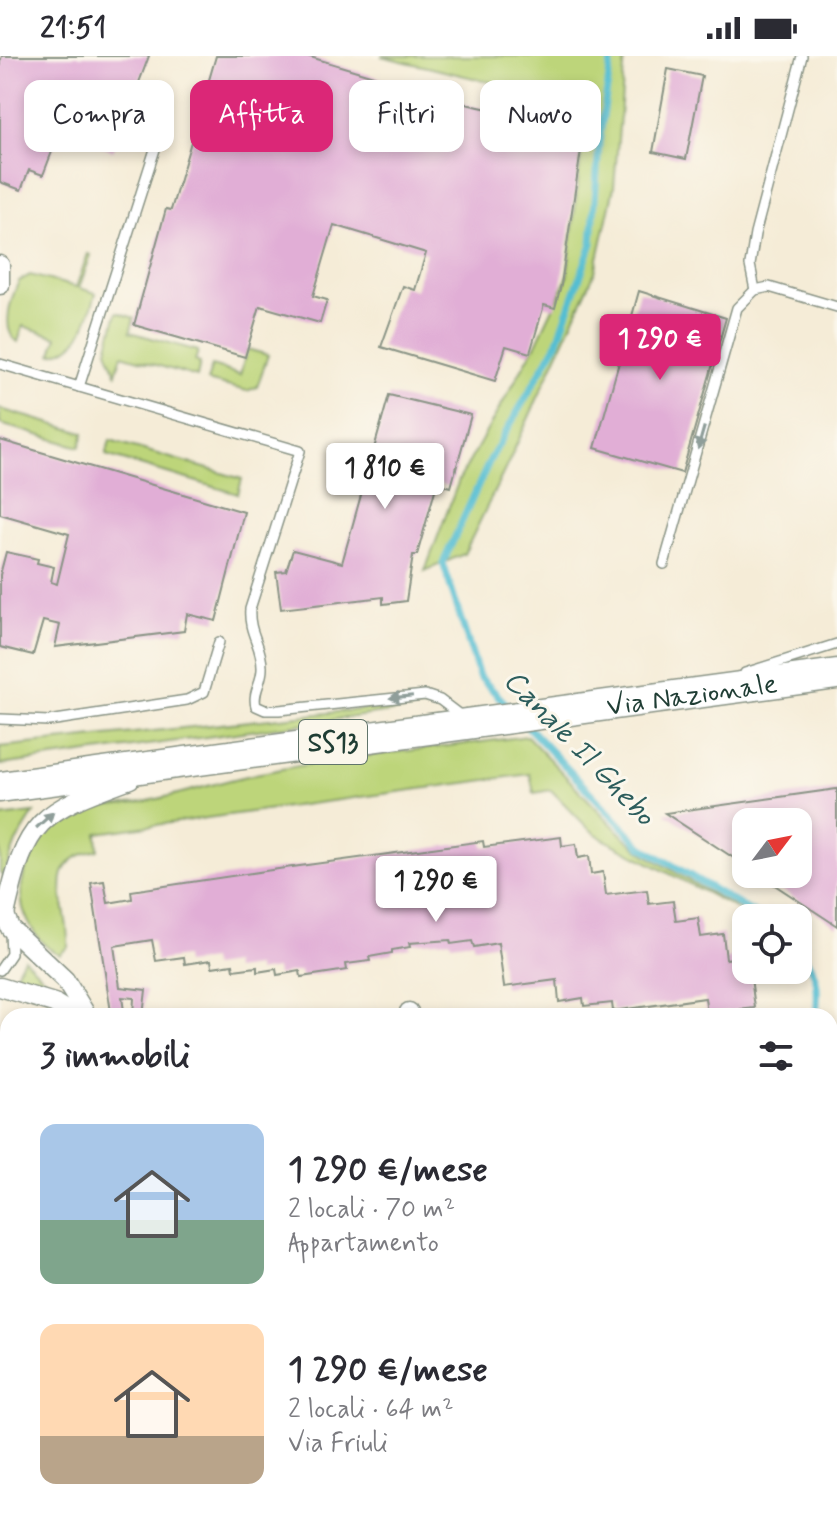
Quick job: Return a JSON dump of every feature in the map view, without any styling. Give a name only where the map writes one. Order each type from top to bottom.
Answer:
[{"type":"main road","name":"Via Nazionale","points":[[483,722],[837,674]]},
{"type":"main road","name":"SS13","points":[[0,787],[483,722]]},
{"type":"street","points":[[0,265],[0,285]]},
{"type":"street","points":[[82,1008],[65,980],[4,917],[18,859],[41,821],[73,801],[168,765]]},
{"type":"street","points":[[0,987],[62,1008]]},
{"type":"lane","points":[[755,290],[750,265],[755,234],[802,56]]},
{"type":"lane","points":[[79,387],[154,152]]},
{"type":"lane","points":[[664,564],[737,308],[755,290],[769,287],[837,307]]},
{"type":"lane","points":[[0,364],[300,451],[250,609],[251,631],[263,670],[254,702],[260,709],[279,710],[425,695],[483,722]]},
{"type":"lane","points":[[0,719],[49,721],[187,700],[204,692],[219,642]]},
{"type":"lane","points":[[674,696],[837,644]]},
{"type":"lane","points":[[0,970],[11,954],[4,917]]},
{"type":"green space","points":[[381,56],[625,56],[614,187],[595,272],[464,554],[425,571],[459,480],[536,344],[567,278],[582,152],[601,152],[601,80],[482,80]]},
{"type":"green space","points":[[88,254],[91,255],[79,288],[96,293],[87,322],[77,339],[71,346],[52,354],[57,337],[23,326],[18,342],[9,330],[8,322],[10,305],[19,281],[30,275],[76,287]]},
{"type":"green space","points":[[117,312],[134,318],[130,332],[198,351],[195,361],[200,363],[197,377],[122,355],[116,373],[107,350]]},
{"type":"green space","points":[[247,349],[268,355],[257,387],[247,391],[207,381],[212,366],[240,375]]},
{"type":"green space","points":[[0,409],[84,433],[80,447],[0,424]]},
{"type":"green space","points":[[110,440],[242,479],[238,494],[106,455]]},
{"type":"green space","points":[[414,704],[434,706],[0,765],[0,747]]},
{"type":"green space","points":[[527,736],[622,835],[646,855],[732,906],[603,839],[551,790],[534,793],[530,774],[97,833],[98,850],[79,856],[68,864],[62,875],[68,947],[60,954],[47,947],[25,915],[22,883],[31,857],[55,826],[75,814],[95,808],[148,801],[236,778],[363,756]]},
{"type":"green space","points":[[34,813],[16,842],[3,877],[0,872],[0,817]]},
{"type":"green space","points":[[24,958],[48,982],[51,989],[14,977]]},
{"type":"building","points":[[2,56],[149,56],[140,80],[24,80],[24,152],[52,152],[43,175],[29,170],[21,190],[0,182]]},
{"type":"building","points":[[216,56],[307,56],[387,80],[349,80],[349,152],[464,152],[464,103],[480,107],[480,152],[581,152],[561,285],[555,308],[544,305],[530,353],[506,346],[495,381],[381,347],[403,286],[415,290],[426,253],[334,225],[313,296],[327,300],[320,323],[260,306],[245,357],[134,325],[166,209],[171,210],[190,145],[190,152],[333,152],[333,80],[209,80]]},
{"type":"building","points":[[668,69],[702,76],[686,159],[653,152]]},
{"type":"building","points":[[639,291],[726,318],[682,473],[595,448]]},
{"type":"building","points":[[389,395],[471,415],[451,487],[437,483],[417,555],[413,555],[406,601],[383,604],[383,597],[281,609],[276,572],[286,571],[293,550],[342,563]]},
{"type":"building","points":[[0,440],[244,512],[216,621],[187,614],[184,631],[55,647],[60,625],[43,621],[33,655],[0,647],[0,575],[6,552],[38,559],[37,563],[54,567],[51,582],[57,584],[69,534],[0,514]]},
{"type":"building","points":[[837,789],[837,926],[812,910],[812,904],[804,904],[779,888],[812,888],[812,808],[732,808],[732,857],[665,813]]},
{"type":"building","points":[[561,837],[562,846],[576,844],[578,858],[589,856],[591,874],[603,872],[606,895],[647,890],[649,904],[673,901],[676,921],[698,918],[701,937],[723,934],[726,959],[732,958],[732,984],[752,984],[755,1008],[706,1008],[705,998],[634,1008],[613,1008],[612,1003],[584,1006],[583,998],[559,1002],[557,980],[504,987],[498,943],[474,947],[472,941],[409,943],[410,947],[369,957],[370,961],[346,964],[347,970],[301,977],[300,971],[277,975],[276,969],[257,972],[257,967],[234,970],[233,964],[212,967],[211,960],[185,964],[184,957],[156,961],[152,940],[114,946],[120,987],[146,990],[144,1008],[133,1008],[134,998],[122,997],[124,1008],[110,1008],[91,883],[104,881],[108,903],[132,899],[131,891],[483,841],[484,847]]},
{"type":"waterway","name":"Canale Il Ghebo","points":[[510,708],[479,676],[443,563],[490,460],[557,343],[592,243],[599,143],[612,56]]},
{"type":"waterway","name":"Canale Il Ghebo","points":[[527,726],[642,847],[738,904]]},
{"type":"waterway","name":"Canale Il Ghebo","points":[[812,969],[816,980],[816,1008]]}]
